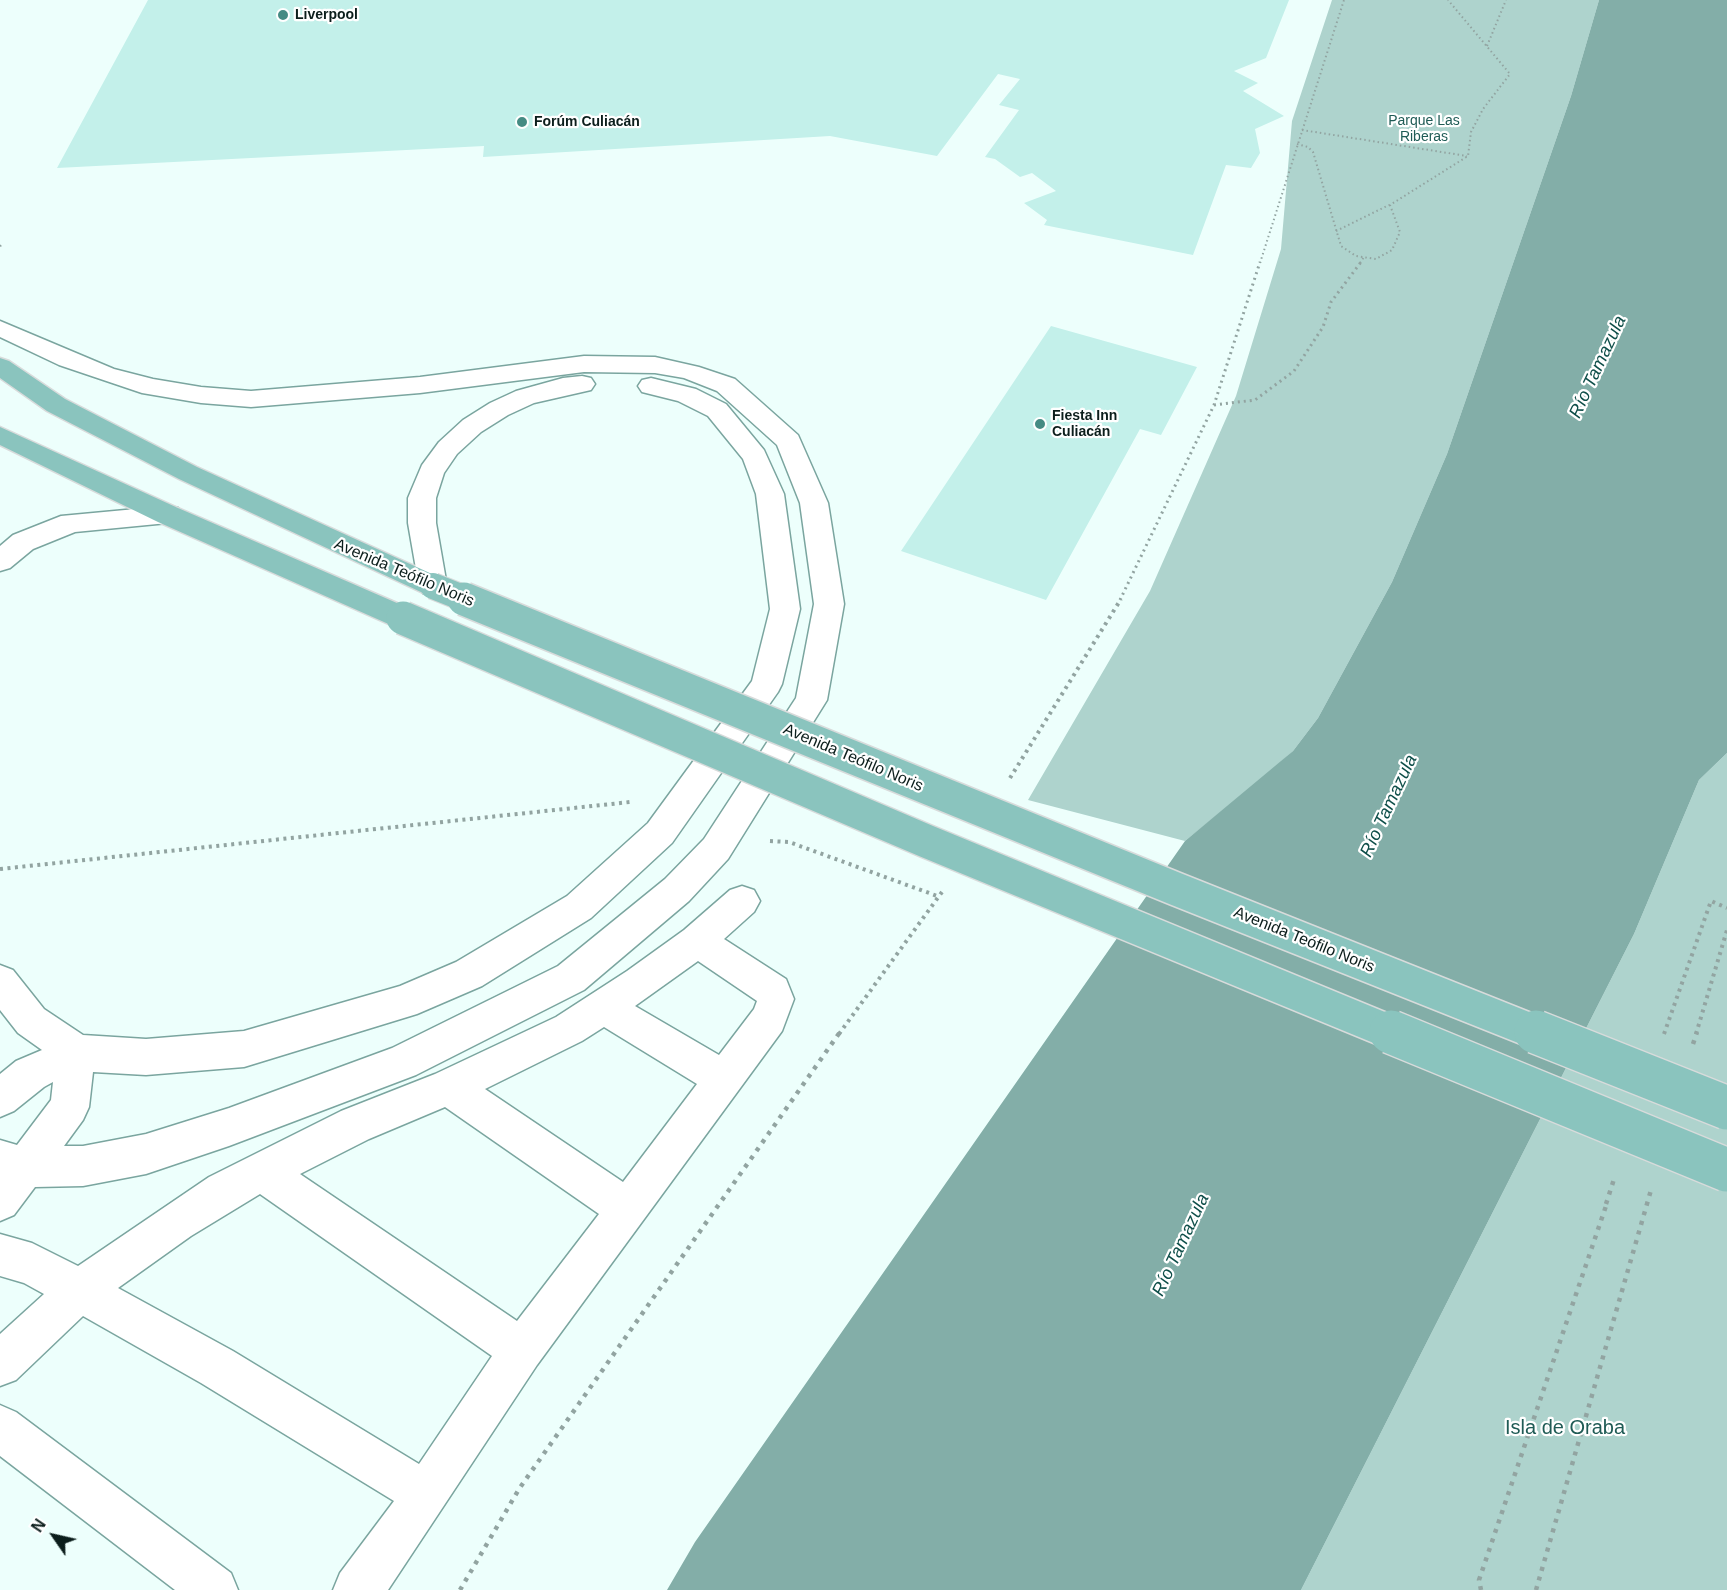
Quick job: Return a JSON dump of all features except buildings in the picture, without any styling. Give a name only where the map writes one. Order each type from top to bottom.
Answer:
[{"type":"main road","name":"Avenida Teófilo Noris","points":[[0,366],[56,405],[188,473],[433,586],[1132,872],[1727,1108]]},
{"type":"main road","points":[[0,435],[168,515],[926,841],[1727,1170]]},
{"type":"lane","points":[[0,328],[68,360],[114,377],[181,392],[251,399],[420,385],[584,364],[655,365],[690,372],[726,386],[755,408],[772,449],[814,502],[829,604],[811,700],[716,849],[677,890],[571,978],[403,1062],[229,1127],[146,1154],[83,1166],[12,1163]]},
{"type":"lane","points":[[433,586],[422,506],[422,498],[431,471],[448,448],[472,426],[499,409],[525,397],[563,386],[595,382],[632,382],[663,388],[687,395],[717,410],[772,449]]},
{"type":"lane","points":[[0,1098],[30,1074],[77,1053],[146,1057],[197,1054],[255,1045],[404,1002],[469,974],[579,907],[660,833],[767,684],[785,609],[770,494],[772,449]]},
{"type":"lane","points":[[0,561],[23,542],[71,523],[168,515]]},
{"type":"lane","points":[[0,1364],[80,1291],[176,1221],[261,1171],[355,1125],[449,1086],[569,1029],[697,941],[742,901]]},
{"type":"lane","points":[[357,1590],[386,1554],[522,1350],[626,1208],[762,1031],[775,1008],[776,999],[773,991],[697,941]]},
{"type":"lane","points":[[0,982],[31,1021],[77,1053]]},
{"type":"lane","points":[[603,1007],[725,1080]]},
{"type":"lane","points":[[0,1201],[12,1163],[69,1107],[77,1053]]},
{"type":"lane","points":[[449,1086],[626,1208]]},
{"type":"lane","points":[[261,1171],[522,1350]]},
{"type":"lane","points":[[0,1255],[32,1263],[218,1367],[425,1494]]},
{"type":"lane","points":[[0,1428],[214,1590]]},
{"type":"path","points":[[1448,0],[1510,74],[1483,109],[1471,132],[1468,156]]},
{"type":"path","points":[[1488,46],[1506,0]]},
{"type":"path","points":[[1302,130],[1468,156]]},
{"type":"path","points":[[1298,144],[1308,147],[1313,153],[1341,246],[1356,255],[1376,259],[1392,250],[1400,232],[1390,205]]},
{"type":"path","points":[[1336,231],[1390,205],[1468,156]]},
{"type":"path","points":[[1214,405],[1255,400],[1294,371],[1323,327],[1331,302],[1365,257]]},
{"type":"path","points":[[0,870],[629,802],[638,807]]},
{"type":"path","points":[[768,841],[789,842],[940,897]]},
{"type":"path","points":[[1662,1041],[1711,901],[1727,908]]},
{"type":"path","points":[[1690,1055],[1727,930]]},
{"type":"path","points":[[1481,1590],[1479,1580],[1617,1171]]},
{"type":"path","points":[[1536,1590],[1654,1180]]},
{"type":"green space","name":"Parque Las Riberas","points":[[1332,0],[1599,0],[1571,96],[1447,454],[1392,582],[1318,718],[1293,751],[1263,778],[1185,841],[1028,800],[1150,591],[1236,396],[1281,249],[1292,121]]},
{"type":"green space","name":"Isla de Oraba","points":[[1727,753],[1727,1590],[1301,1590],[1634,934],[1699,780]]},
{"type":"water","name":"Río Tamazula","points":[[1599,0],[1727,0],[1727,753],[1699,780],[1634,934],[1301,1590],[667,1590],[695,1542],[1185,841],[1293,751],[1318,718],[1392,582],[1447,454],[1571,96]]},
{"type":"place","name":"Liverpool","points":[[283,15]]},
{"type":"place","name":"Forúm Culiacán","points":[[522,122]]},
{"type":"place","name":"Fiesta Inn Culiacán","points":[[1040,424]]}]
